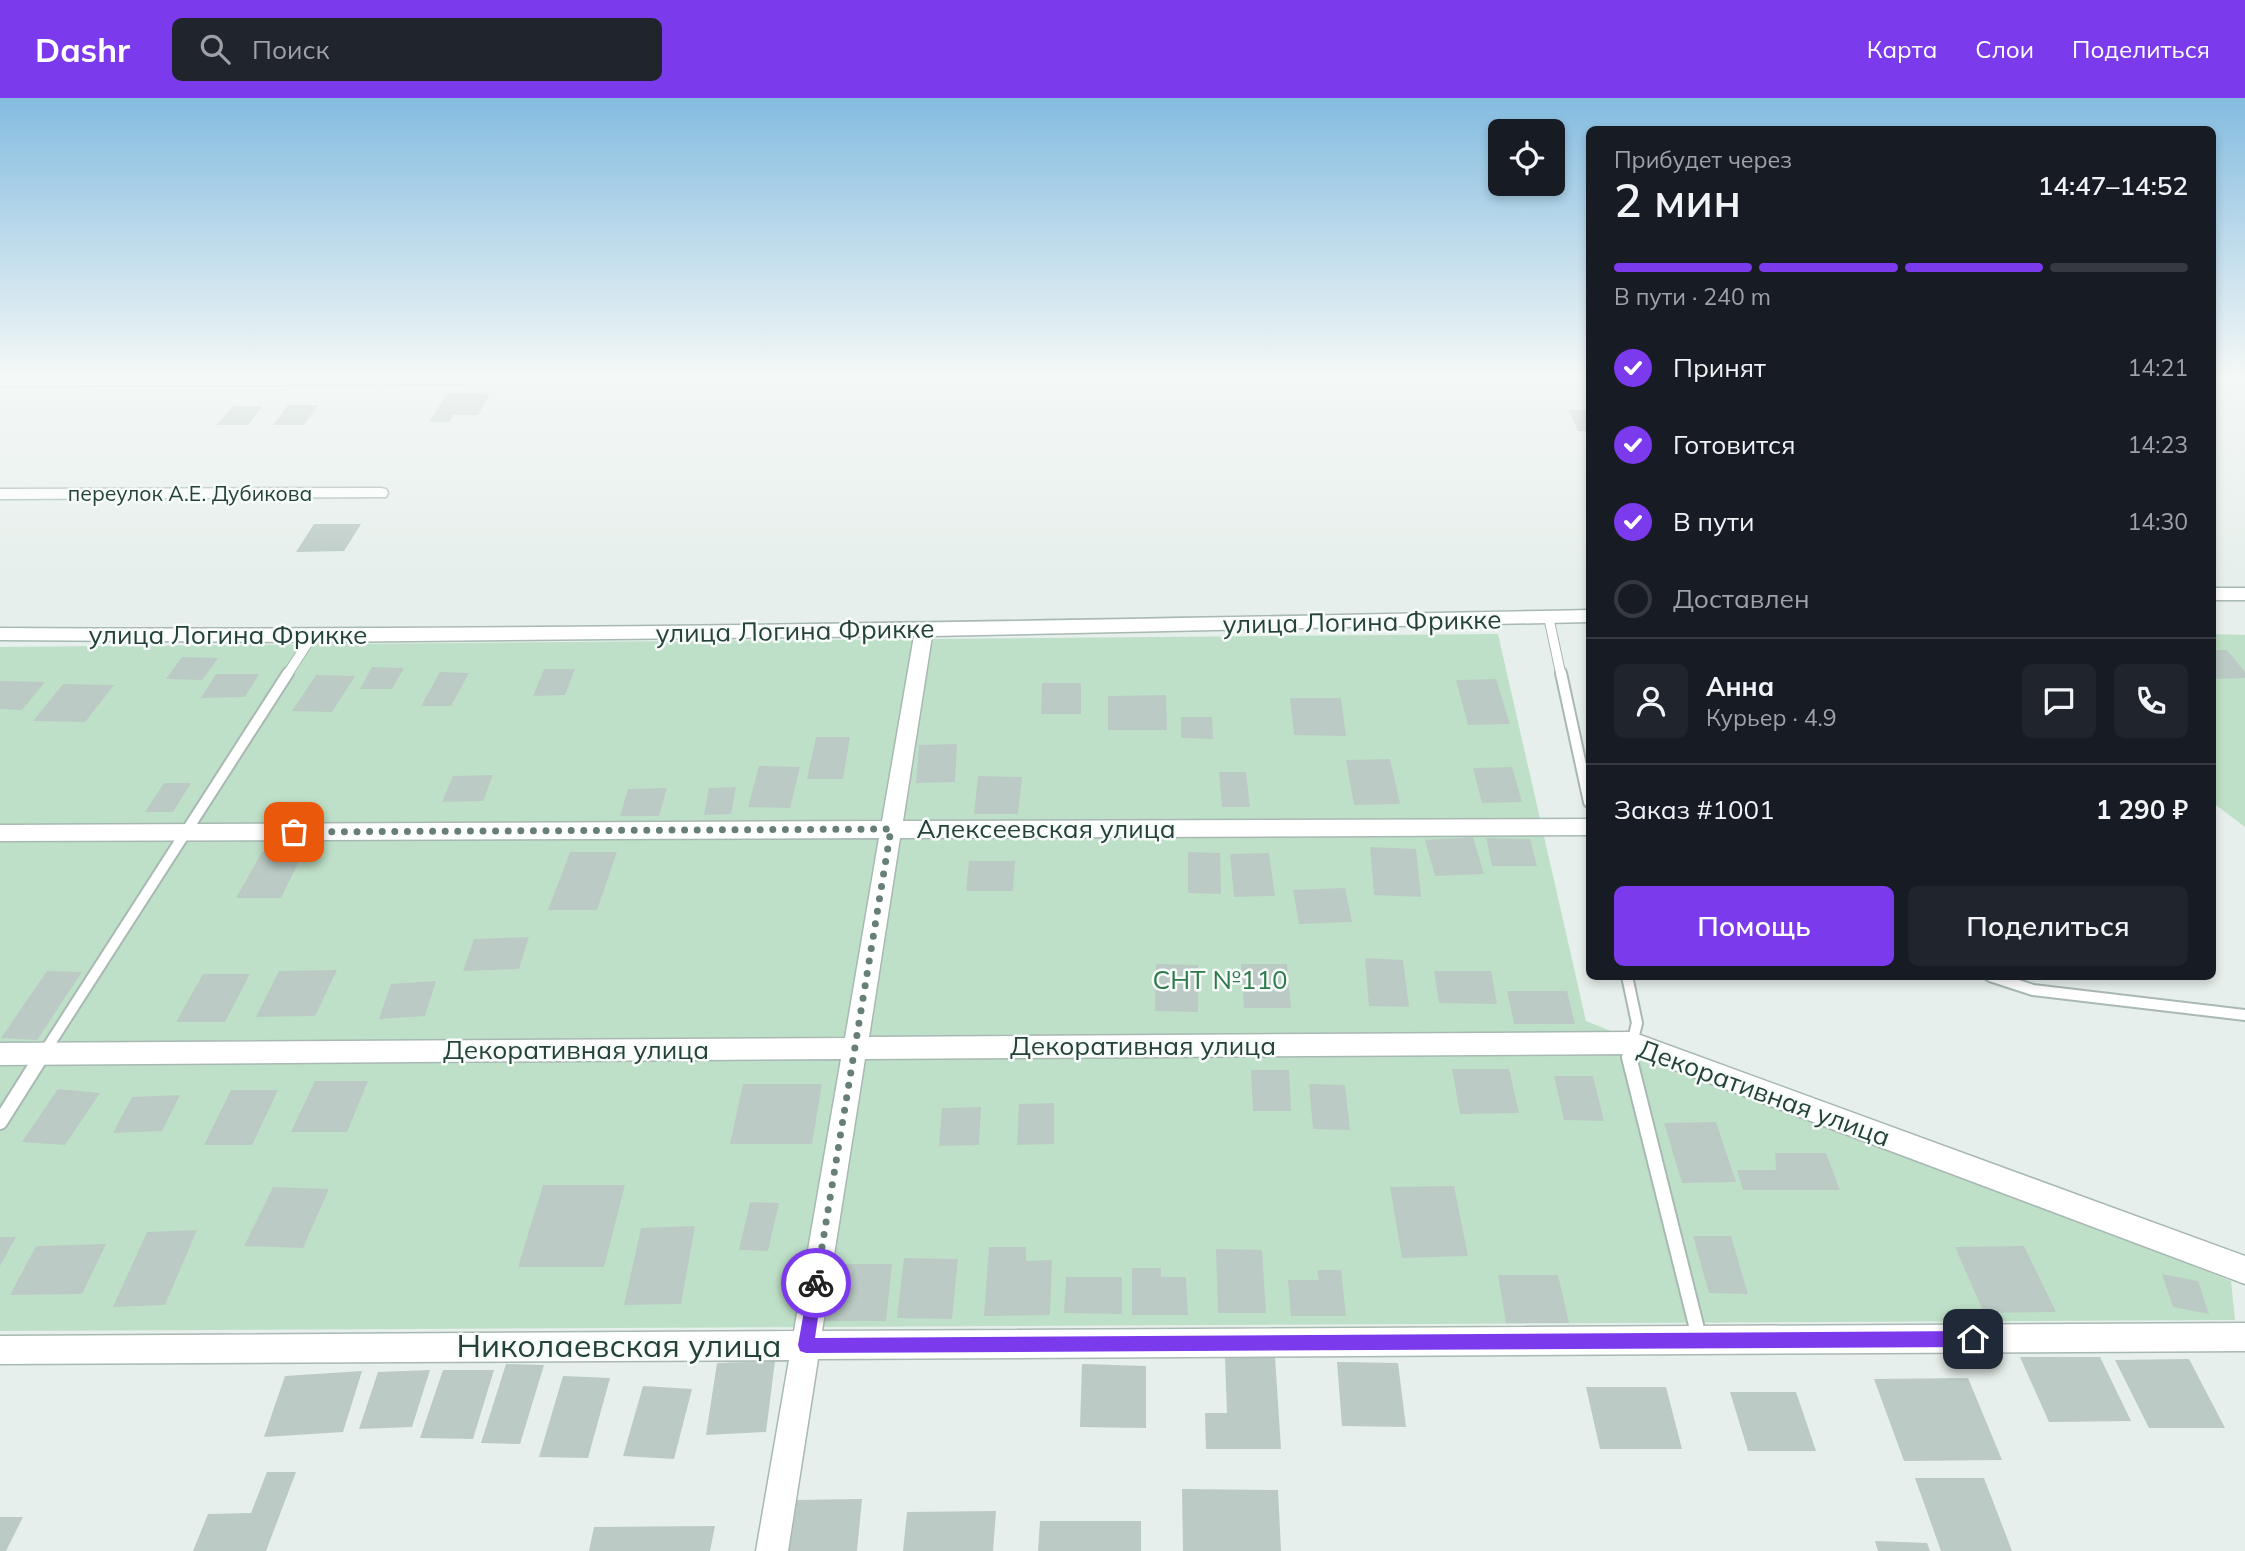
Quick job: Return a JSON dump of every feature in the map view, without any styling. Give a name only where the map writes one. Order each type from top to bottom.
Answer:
[{"type":"street","name":"переулок А.Е. Дубикова","points":[[0,494],[380,493]]},
{"type":"street","points":[[2216,594],[2245,594]]},
{"type":"street","name":"улица Логина Фрикке","points":[[0,634],[312,636],[924,629],[1586,616]]},
{"type":"street","points":[[772,1551],[924,629]]},
{"type":"street","name":"Алексеевская улица","points":[[0,833],[1586,827]]},
{"type":"street","name":"Декоративная улица","points":[[0,1054],[1632,1044],[2245,1270]]},
{"type":"street","name":"Николаевская улица","points":[[0,1350],[2245,1337]]},
{"type":"lane","points":[[1549,619],[1586,788]]},
{"type":"lane","points":[[0,1122],[312,636]]},
{"type":"lane","points":[[1628,980],[1637,1023],[1628,1061],[1700,1341]]},
{"type":"lane","points":[[2002,980],[2033,990],[2245,1014]]},
{"type":"green space","name":"СНТ №110","points":[[1498,634],[1586,1021],[2231,1281],[2235,1320],[0,1331],[0,647]]},
{"type":"green space","points":[[2216,634],[2245,635],[2245,827],[2216,805]]},
{"type":"building","points":[[314,524],[361,524],[344,551],[296,552]]},
{"type":"building","points":[[2216,650],[2227,650],[2245,672],[2245,678],[2217,679]]},
{"type":"building","points":[[182,657],[218,658],[202,680],[166,679]]},
{"type":"building","points":[[372,667],[404,668],[392,689],[360,689]]},
{"type":"building","points":[[544,669],[575,669],[565,695],[533,696]]},
{"type":"building","points":[[440,672],[469,673],[451,706],[421,706]]},
{"type":"building","points":[[216,674],[259,674],[245,697],[201,698]]},
{"type":"building","points":[[316,675],[355,676],[332,712],[292,711]]},
{"type":"building","points":[[1496,679],[1510,724],[1468,725],[1456,680]]},
{"type":"building","points":[[0,681],[45,682],[22,710],[0,709]]},
{"type":"building","points":[[1042,683],[1081,683],[1081,714],[1041,714]]},
{"type":"building","points":[[63,684],[114,685],[85,722],[33,721]]},
{"type":"building","points":[[1166,695],[1167,730],[1108,730],[1108,696]]},
{"type":"building","points":[[1290,698],[1341,698],[1346,736],[1294,735]]},
{"type":"building","points":[[1181,717],[1212,717],[1213,739],[1181,738]]},
{"type":"building","points":[[816,737],[850,737],[843,779],[807,779]]},
{"type":"building","points":[[957,744],[955,782],[916,783],[919,745]]},
{"type":"building","points":[[1390,759],[1400,804],[1354,805],[1346,760]]},
{"type":"building","points":[[759,766],[800,767],[790,808],[748,807]]},
{"type":"building","points":[[1512,767],[1522,802],[1482,803],[1473,768]]},
{"type":"building","points":[[1219,772],[1246,772],[1250,807],[1222,807]]},
{"type":"building","points":[[493,775],[483,801],[442,802],[453,776]]},
{"type":"building","points":[[978,776],[1022,777],[1018,814],[974,814]]},
{"type":"building","points":[[164,783],[191,783],[173,812],[145,812]]},
{"type":"building","points":[[736,787],[731,814],[704,815],[709,788]]},
{"type":"building","points":[[667,788],[659,816],[620,816],[628,789]]},
{"type":"building","points":[[1473,837],[1484,874],[1435,876],[1425,840]]},
{"type":"building","points":[[1486,838],[1530,839],[1537,866],[1492,866]]},
{"type":"building","points":[[1370,847],[1416,849],[1421,897],[1374,895]]},
{"type":"building","points":[[304,851],[281,898],[236,898],[262,852]]},
{"type":"building","points":[[570,852],[617,852],[597,910],[548,910]]},
{"type":"building","points":[[1188,852],[1220,853],[1221,894],[1188,893]]},
{"type":"building","points":[[1269,853],[1275,896],[1234,897],[1230,854]]},
{"type":"building","points":[[969,861],[1015,861],[1013,891],[966,891]]},
{"type":"building","points":[[1345,888],[1352,922],[1299,924],[1293,890]]},
{"type":"building","points":[[529,937],[519,969],[463,971],[474,939]]},
{"type":"building","points":[[1365,958],[1403,960],[1409,1007],[1369,1006]]},
{"type":"building","points":[[1156,964],[1198,965],[1198,1012],[1155,1011]]},
{"type":"building","points":[[1241,964],[1287,964],[1291,1008],[1244,1008]]},
{"type":"building","points":[[337,970],[315,1016],[256,1017],[279,971]]},
{"type":"building","points":[[47,971],[82,972],[37,1040],[1,1038]]},
{"type":"building","points":[[1434,971],[1491,971],[1497,1004],[1439,1003]]},
{"type":"building","points":[[203,974],[250,974],[225,1022],[176,1022]]},
{"type":"building","points":[[436,981],[425,1016],[379,1019],[391,984]]},
{"type":"building","points":[[1507,991],[1567,991],[1575,1024],[1514,1024]]},
{"type":"building","points":[[1452,1069],[1509,1069],[1519,1113],[1460,1114]]},
{"type":"building","points":[[1251,1070],[1289,1070],[1291,1111],[1253,1111]]},
{"type":"building","points":[[1554,1076],[1593,1076],[1604,1121],[1564,1120]]},
{"type":"building","points":[[315,1081],[368,1081],[347,1132],[291,1132]]},
{"type":"building","points":[[743,1084],[822,1084],[812,1144],[730,1144]]},
{"type":"building","points":[[1309,1084],[1345,1085],[1350,1130],[1313,1129]]},
{"type":"building","points":[[58,1089],[100,1093],[65,1145],[22,1142]]},
{"type":"building","points":[[231,1090],[278,1090],[252,1145],[204,1145]]},
{"type":"building","points":[[180,1095],[162,1131],[113,1133],[132,1097]]},
{"type":"building","points":[[1054,1103],[1054,1144],[1017,1145],[1019,1104]]},
{"type":"building","points":[[981,1107],[979,1145],[939,1146],[942,1108]]},
{"type":"building","points":[[1716,1122],[1736,1182],[1682,1183],[1664,1123]]},
{"type":"building","points":[[1775,1153],[1826,1153],[1840,1190],[1743,1190],[1737,1170],[1776,1170]]},
{"type":"building","points":[[543,1185],[625,1185],[604,1267],[518,1267]]},
{"type":"building","points":[[1454,1186],[1468,1256],[1402,1258],[1390,1187]]},
{"type":"building","points":[[273,1187],[329,1189],[303,1248],[244,1246]]},
{"type":"building","points":[[750,1202],[779,1203],[768,1251],[739,1250]]},
{"type":"building","points":[[695,1226],[681,1304],[624,1305],[641,1228]]},
{"type":"building","points":[[197,1230],[165,1305],[113,1307],[147,1232]]},
{"type":"building","points":[[1693,1236],[1731,1236],[1748,1294],[1709,1293]]},
{"type":"building","points":[[0,1237],[16,1237],[0,1266]]},
{"type":"building","points":[[106,1244],[82,1294],[10,1295],[36,1246]]},
{"type":"building","points":[[2024,1246],[2056,1312],[1984,1313],[1955,1247]]},
{"type":"building","points":[[989,1247],[1026,1247],[1026,1261],[1052,1260],[1050,1315],[984,1316]]},
{"type":"building","points":[[1216,1249],[1262,1250],[1266,1313],[1218,1313]]},
{"type":"building","points":[[904,1258],[958,1259],[952,1319],[897,1318]]},
{"type":"building","points":[[845,1264],[892,1264],[886,1321],[821,1321],[828,1278],[843,1278]]},
{"type":"building","points":[[1132,1268],[1161,1268],[1161,1277],[1186,1277],[1188,1315],[1132,1315]]},
{"type":"building","points":[[1317,1270],[1341,1270],[1346,1316],[1291,1316],[1288,1280],[1319,1280]]},
{"type":"building","points":[[2162,1274],[2198,1281],[2209,1314],[2173,1307]]},
{"type":"building","points":[[1498,1275],[1558,1275],[1569,1323],[1506,1323]]},
{"type":"building","points":[[1066,1277],[1122,1277],[1122,1314],[1064,1313]]},
{"type":"building","points":[[1225,1357],[1275,1357],[1281,1449],[1206,1449],[1205,1413],[1227,1413]]},
{"type":"building","points":[[2020,1357],[2100,1357],[2131,1421],[2049,1422]]},
{"type":"building","points":[[2189,1359],[2225,1428],[2149,1428],[2115,1360]]},
{"type":"building","points":[[775,1361],[766,1432],[706,1435],[717,1363]]},
{"type":"building","points":[[1337,1362],[1398,1363],[1406,1427],[1342,1426]]},
{"type":"building","points":[[506,1364],[544,1365],[520,1444],[481,1443]]},
{"type":"building","points":[[1082,1364],[1146,1366],[1146,1428],[1080,1427]]},
{"type":"building","points":[[430,1370],[412,1427],[359,1429],[378,1372]]},
{"type":"building","points":[[443,1370],[494,1370],[473,1439],[420,1438]]},
{"type":"building","points":[[362,1371],[343,1432],[264,1437],[285,1376]]},
{"type":"building","points":[[563,1376],[610,1378],[588,1458],[539,1457]]},
{"type":"building","points":[[1968,1378],[2002,1460],[1904,1461],[1874,1379]]},
{"type":"building","points":[[643,1386],[692,1389],[674,1459],[623,1456]]},
{"type":"building","points":[[1586,1387],[1666,1387],[1682,1449],[1600,1449]]},
{"type":"building","points":[[1730,1392],[1796,1392],[1816,1451],[1748,1451]]},
{"type":"building","points":[[267,1472],[296,1472],[266,1551],[193,1551],[208,1514],[251,1513]]},
{"type":"building","points":[[1915,1478],[1984,1478],[2012,1551],[1941,1551]]},
{"type":"building","points":[[1182,1489],[1278,1490],[1281,1551],[1183,1551]]},
{"type":"building","points":[[862,1499],[857,1551],[785,1551],[792,1500]]},
{"type":"building","points":[[996,1511],[993,1551],[903,1551],[907,1512]]},
{"type":"building","points":[[0,1517],[23,1517],[6,1551],[0,1551]]},
{"type":"building","points":[[1040,1521],[1141,1521],[1141,1551],[1038,1551]]},
{"type":"building","points":[[715,1526],[710,1551],[589,1551],[594,1527]]},
{"type":"building","points":[[1875,1541],[1927,1543],[1930,1551],[1878,1551]]},
{"type":"way so far","points":[[294,832],[891,829],[816,1283]]},
{"type":"route","points":[[816,1283],[806,1345],[1973,1339]]}]
